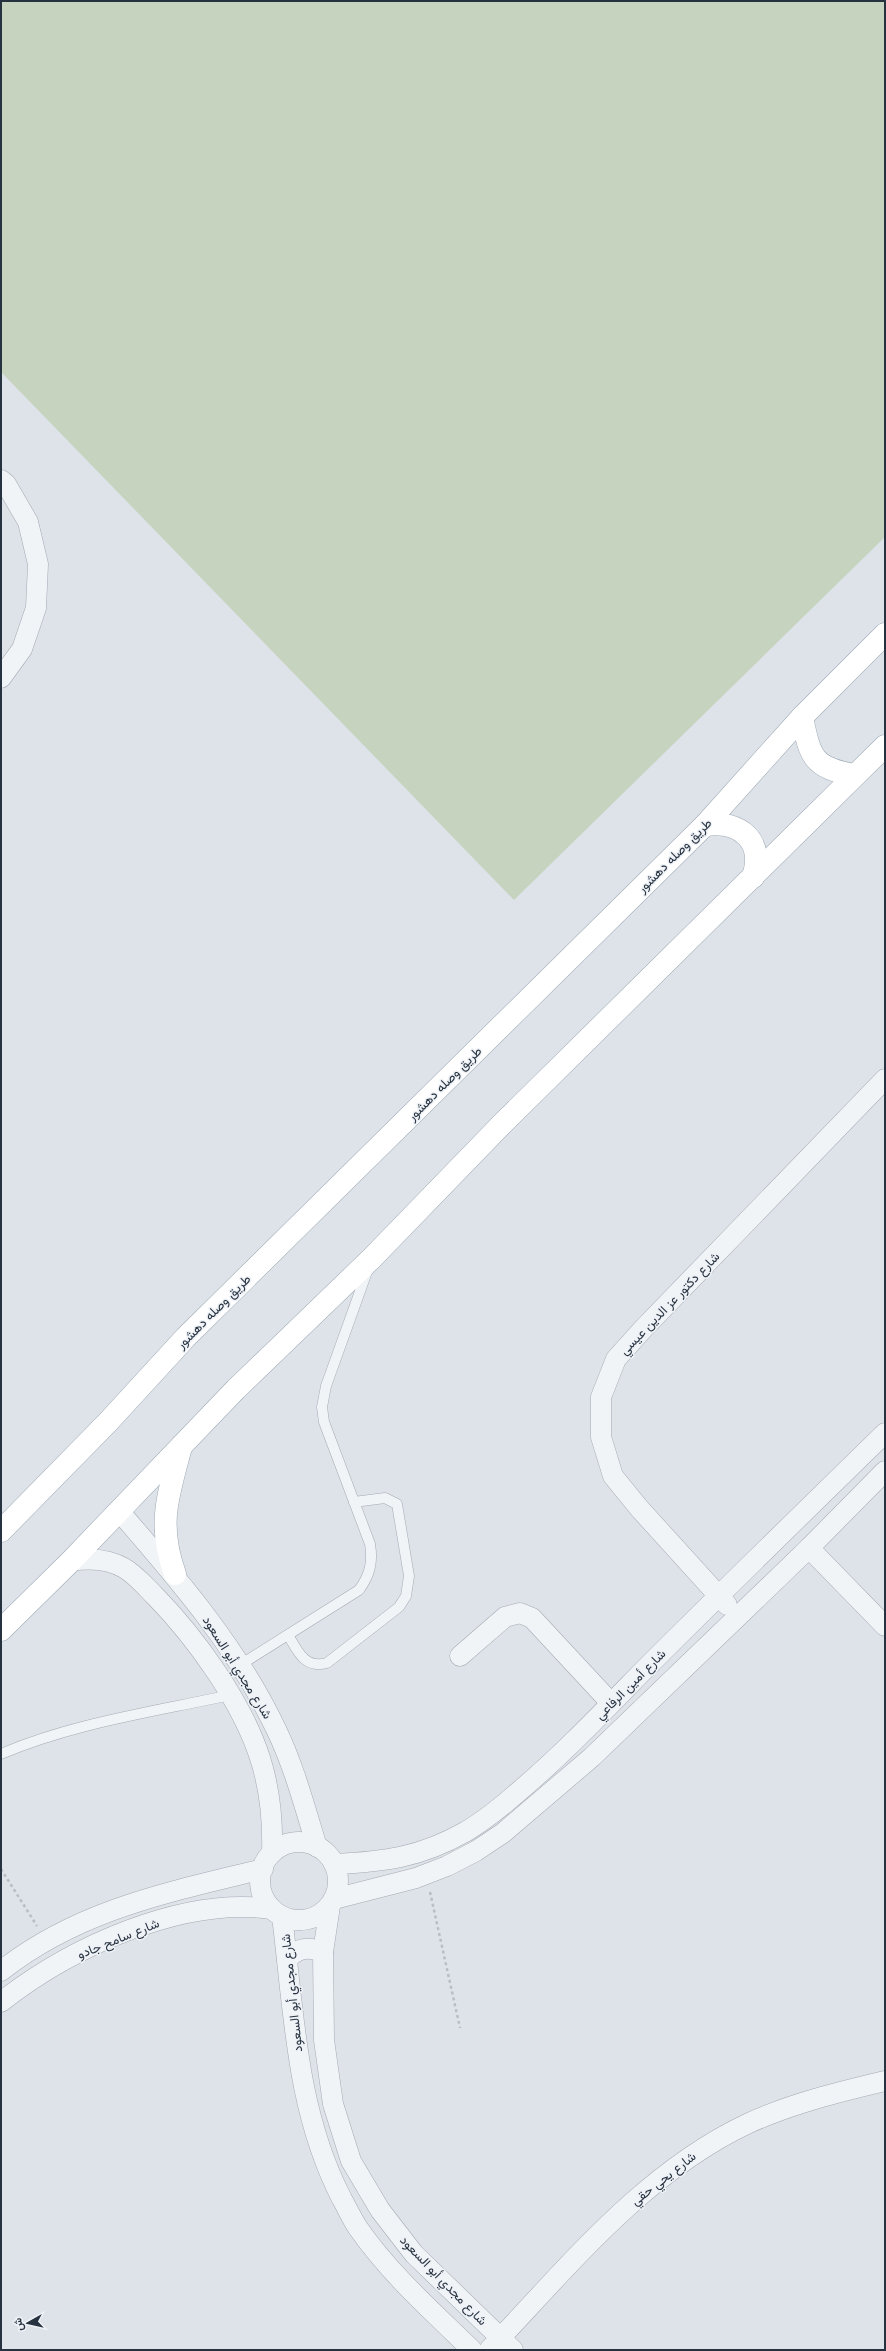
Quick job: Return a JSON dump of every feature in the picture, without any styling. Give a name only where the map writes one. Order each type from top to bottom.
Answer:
[{"type":"main road","name":"طريق وصله دهشور","points":[[1,1531],[108,1422],[186,1337],[705,825],[802,717],[885,634]]},
{"type":"main road","points":[[802,717],[808,744],[816,760],[830,771],[855,775]]},
{"type":"main road","points":[[1,1630],[119,1511],[182,1443],[372,1258],[504,1122],[885,746]]},
{"type":"main road","points":[[705,825],[720,823],[740,828],[754,844],[757,865],[753,877]]},
{"type":"main road","points":[[175,1574],[165,1537],[164,1517],[167,1498],[182,1443]]},
{"type":"street","points":[[1,480],[6,484],[28,522],[38,564],[36,608],[22,649],[1,678]]},
{"type":"street","name":"شارع دكتور عز الدين عيسي","points":[[737,1616],[639,1508],[613,1476],[600,1437],[601,1397],[616,1359],[629,1344],[885,1079]]},
{"type":"street","name":"شارع أمين الرفاعي","points":[[334,1864],[378,1862],[409,1856],[438,1845],[466,1831],[492,1814],[539,1775],[719,1595],[885,1433]]},
{"type":"street","name":"شارع أمين الرفاعي","points":[[332,1902],[426,1874],[447,1866],[476,1851],[504,1833],[592,1757],[809,1548],[885,1471]]},
{"type":"street","name":"شارع مجدي أبو السعود","points":[[119,1511],[175,1574],[199,1604],[240,1665],[277,1731],[303,1800],[317,1847]]},
{"type":"street","points":[[809,1548],[885,1626]]},
{"type":"street","name":"شارع مجدي أبو السعود","points":[[71,1560],[89,1558],[107,1561],[124,1567],[138,1578],[179,1621],[209,1662],[230,1695],[250,1732],[260,1757],[271,1808],[267,1861]]},
{"type":"street","points":[[179,1621],[199,1604]]},
{"type":"street","points":[[460,1656],[505,1617],[520,1612],[532,1618],[611,1703]]},
{"type":"street","points":[[271,1808],[289,1810],[303,1800]]},
{"type":"street","points":[[294,1842],[306,1843],[317,1847],[327,1854],[334,1864],[338,1875],[338,1887],[332,1902],[313,1918],[292,1920],[277,1912],[262,1890],[267,1861],[282,1846],[294,1842]]},
{"type":"street","name":"شارع سامح جادو","points":[[1,1971],[45,1940],[96,1915],[267,1861]]},
{"type":"street","name":"شارع مجدي أبو السعود","points":[[332,1902],[323,1952],[324,2040],[333,2104],[352,2161],[380,2210],[414,2254],[501,2346]]},
{"type":"street","name":"شارع سامح جادو","points":[[1,2002],[51,1967],[88,1947],[127,1931],[168,1918],[230,1906],[251,1906],[277,1912]]},
{"type":"street","name":"شارع مجدي أبو السعود","points":[[277,1912],[287,1959],[296,2047],[308,2111],[327,2170],[357,2227],[393,2273],[472,2350]]},
{"type":"street","points":[[287,1959],[294,1952],[304,1948],[313,1948],[323,1952]]},
{"type":"street","name":"شارع يحي حقي","points":[[501,2346],[624,2210],[662,2176],[704,2147],[749,2123],[797,2104],[885,2081]]},
{"type":"lane","points":[[240,1665],[359,1590],[365,1582],[369,1572],[372,1553],[324,1422],[322,1407],[326,1386],[372,1258]]},
{"type":"lane","points":[[288,1635],[304,1660],[312,1664],[327,1663],[398,1607],[406,1596],[409,1576],[397,1504],[385,1498],[354,1502]]},
{"type":"lane","points":[[1,1754],[55,1734],[230,1695]]},
{"type":"path","points":[[1,1869],[45,1940]]},
{"type":"path","points":[[426,1874],[460,2028]]},
{"type":"green space","points":[[1,1],[885,1],[885,537],[514,900],[1,372]]}]
